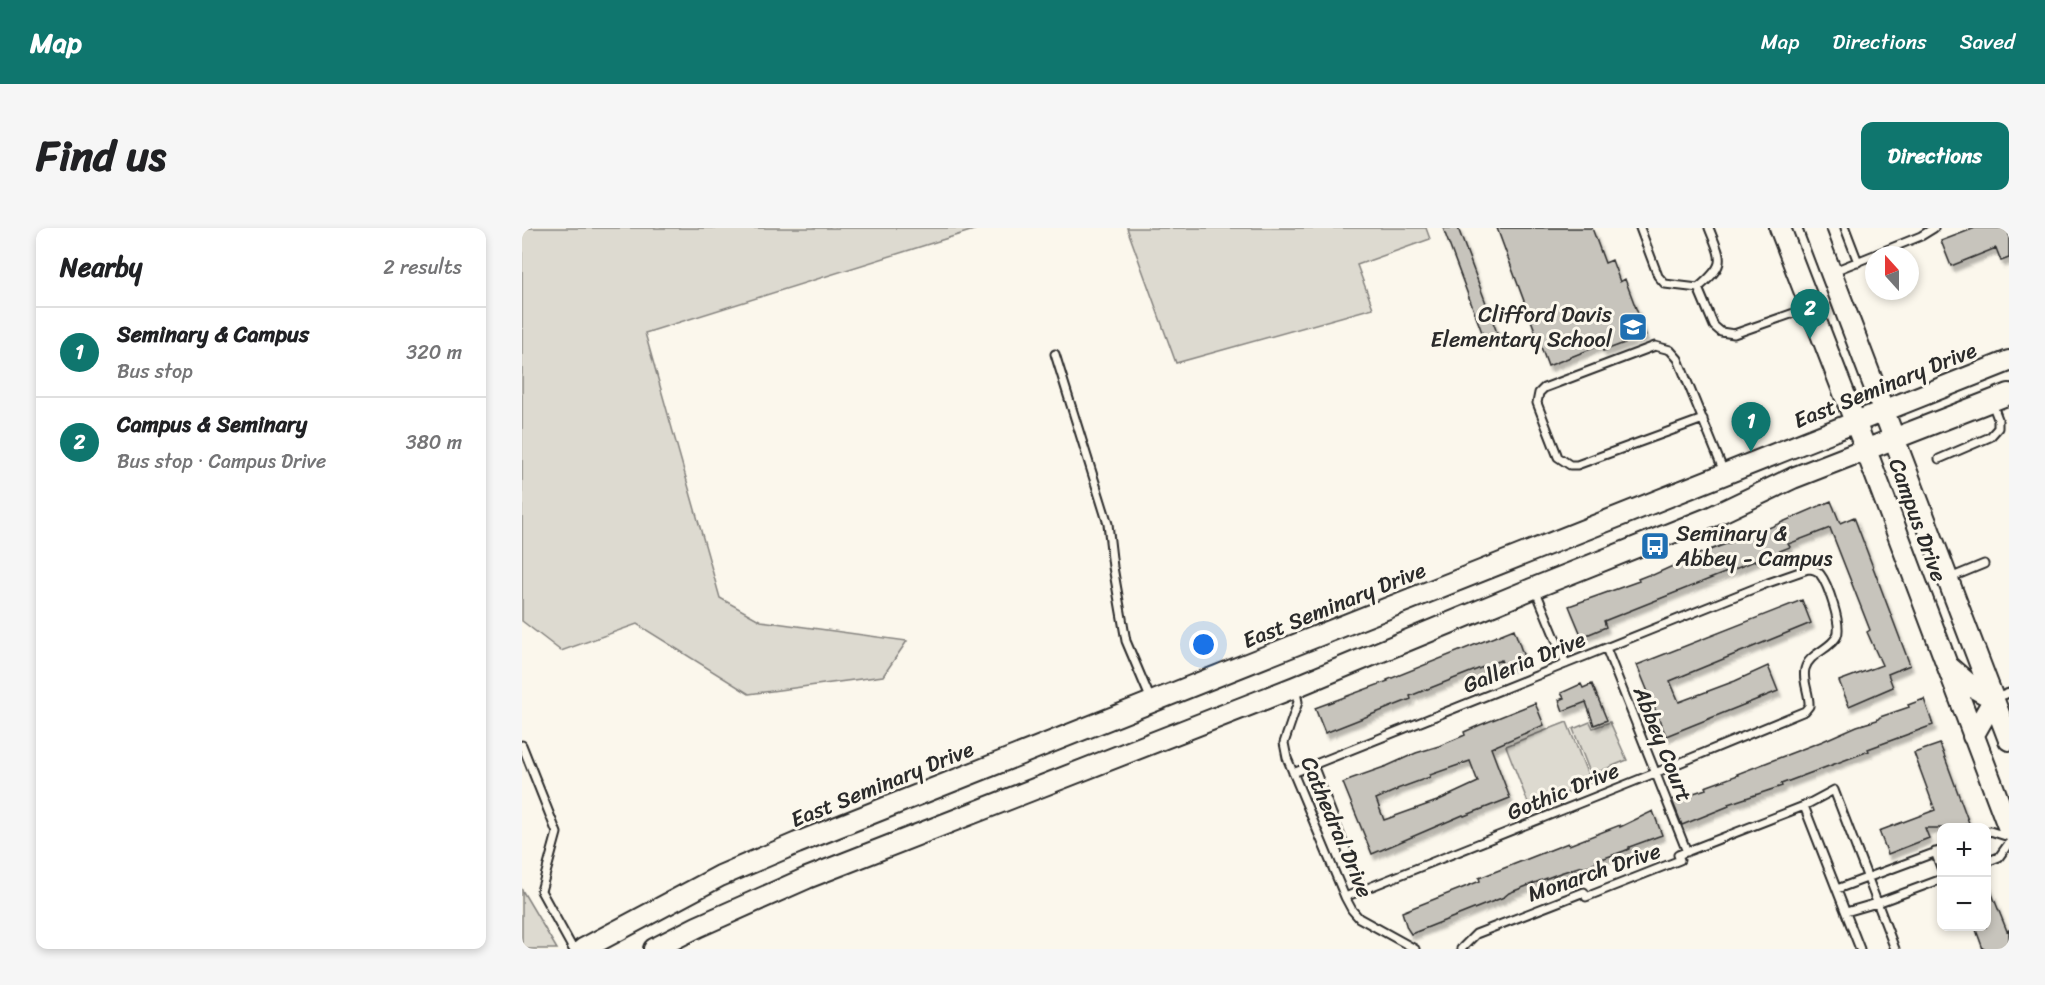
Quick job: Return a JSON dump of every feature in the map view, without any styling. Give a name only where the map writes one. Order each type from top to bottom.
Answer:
[{"type":"main road","name":"Campus Drive","points":[[1780,228],[2009,829]]},
{"type":"main road","name":"Campus Drive","points":[[1814,228],[1948,579],[2001,696],[2009,740]]},
{"type":"main road","name":"East Seminary Drive","points":[[583,949],[720,876],[797,843],[2009,361]]},
{"type":"main road","points":[[654,949],[697,927],[807,878],[1295,687],[1709,518],[1793,478],[2000,397]]},
{"type":"main road","points":[[1522,556],[1534,588]]},
{"type":"main road","points":[[1946,665],[1971,686],[2001,696],[1972,735]]},
{"type":"lane","points":[[1640,228],[1658,276],[1665,284],[1698,288],[1718,270],[1720,257],[1709,228]]},
{"type":"lane","points":[[1845,228],[1858,262]]},
{"type":"lane","points":[[1896,246],[1934,228]]},
{"type":"lane","points":[[1831,272],[1865,259]]},
{"type":"lane","points":[[1698,288],[1714,326],[1721,332],[1734,334],[1810,307]]},
{"type":"lane","points":[[1703,419],[1577,465],[1570,465],[1558,458],[1537,403],[1539,393],[1544,388],[1655,346],[1670,350],[1678,359],[1703,419],[1725,475]]},
{"type":"lane","points":[[1055,354],[1108,524],[1126,641],[1152,703]]},
{"type":"lane","points":[[1939,459],[1990,437],[1998,428],[2000,397]]},
{"type":"lane","points":[[1948,579],[1984,564]]},
{"type":"lane","name":"Galleria Drive","points":[[1293,773],[1768,583],[1813,569],[1820,574],[1830,594],[1839,627],[1835,639],[1829,646],[1812,657],[1805,668],[1809,706],[1794,717]]},
{"type":"lane","points":[[1534,588],[1566,664]]},
{"type":"lane","name":"Abbey Court","points":[[1606,648],[1687,852]]},
{"type":"lane","name":"Cathedral Drive","points":[[1295,687],[1298,702],[1284,743],[1287,758],[1345,897],[1359,918],[1414,949]]},
{"type":"lane","name":"Gothic Drive","points":[[1345,897],[1794,717]]},
{"type":"lane","points":[[522,745],[557,833],[541,891],[573,949]]},
{"type":"lane","points":[[1313,765],[1362,891]]},
{"type":"lane","name":"Monarch Drive","points":[[1461,949],[1476,934],[1584,892],[1586,897],[1680,861],[1678,855],[1804,806],[1834,790],[1867,878]]},
{"type":"lane","points":[[1804,806],[1860,949]]},
{"type":"lane","points":[[1991,831],[2009,837]]},
{"type":"lane","points":[[1991,860],[1999,857],[2009,843]]},
{"type":"lane","points":[[1837,889],[1937,851]]},
{"type":"lane","points":[[1867,878],[1895,949]]},
{"type":"lane","points":[[1846,912],[1937,880]]},
{"type":"shaded area","points":[[522,228],[980,228],[645,333],[720,598],[761,621],[907,641],[883,676],[749,694],[637,624],[561,651],[522,621]]},
{"type":"shaded area","points":[[1127,228],[1426,228],[1430,239],[1357,265],[1373,308],[1176,363]]},
{"type":"shaded area","points":[[1567,722],[1591,783],[1530,808],[1506,746]]},
{"type":"shaded area","points":[[1590,722],[1593,728],[1610,722],[1627,760],[1591,775],[1573,729]]},
{"type":"shaded area","points":[[522,890],[557,949],[522,949]]},
{"type":"building","points":[[1443,228],[1458,228],[1499,338],[1486,343]]},
{"type":"building","points":[[1497,228],[1592,228],[1605,263],[1612,260],[1620,282],[1625,279],[1646,335],[1603,351],[1601,345],[1548,366]]},
{"type":"building","points":[[1975,228],[2009,228],[2009,258],[2001,261],[1996,248],[1951,266],[1941,241]]},
{"type":"building","points":[[1831,501],[1840,523],[1854,517],[1910,665],[1888,674],[1893,687],[1849,706],[1839,681],[1882,665],[1867,632],[1870,630],[1830,528],[1788,544],[1790,547],[1604,621],[1606,627],[1582,637],[1569,606],[1639,581],[1638,579],[1653,575]]},
{"type":"building","points":[[1802,600],[1811,623],[1670,681],[1679,702],[1768,666],[1778,691],[1666,736],[1637,665]]},
{"type":"building","points":[[1514,629],[1525,660],[1504,668],[1501,660],[1325,733],[1315,708],[1388,681]]},
{"type":"building","points":[[1581,684],[1583,688],[1592,684],[1607,720],[1594,725],[1586,702],[1563,711],[1559,700],[1564,698],[1561,693]]},
{"type":"building","points":[[1924,699],[1933,725],[1781,784],[1782,786],[1728,804],[1729,806],[1682,825],[1672,800],[1706,789],[1705,787],[1877,720]]},
{"type":"building","points":[[1535,703],[1544,725],[1491,748],[1510,798],[1463,815],[1372,854],[1343,783],[1439,746],[1465,735],[1464,732]],"holes":[[[1470,761],[1478,782],[1437,801],[1384,820],[1376,799],[1430,777],[1430,775]]]},
{"type":"building","points":[[1940,744],[1969,823],[1937,823],[1937,828],[1925,828],[1929,838],[1888,854],[1879,831],[1935,810],[1914,753]]},
{"type":"building","points":[[1653,811],[1662,835],[1583,868],[1582,866],[1560,873],[1509,893],[1411,934],[1407,928],[1402,912],[1480,881],[1479,878],[1568,843],[1569,845],[1620,825],[1620,827]]},
{"type":"building","points":[[1991,891],[2007,931],[2009,930],[2009,949],[1983,949],[1976,931],[1991,931]]},
{"type":"place","name":"Clifford Davis Elementary School","points":[[1633,327]]},
{"type":"place","name":"Campus & Seminary","points":[[1810,339]]},
{"type":"place","name":"Seminary & Campus","points":[[1751,452]]},
{"type":"place","name":"Seminary & Abbey - Campus","points":[[1655,546]]}]
